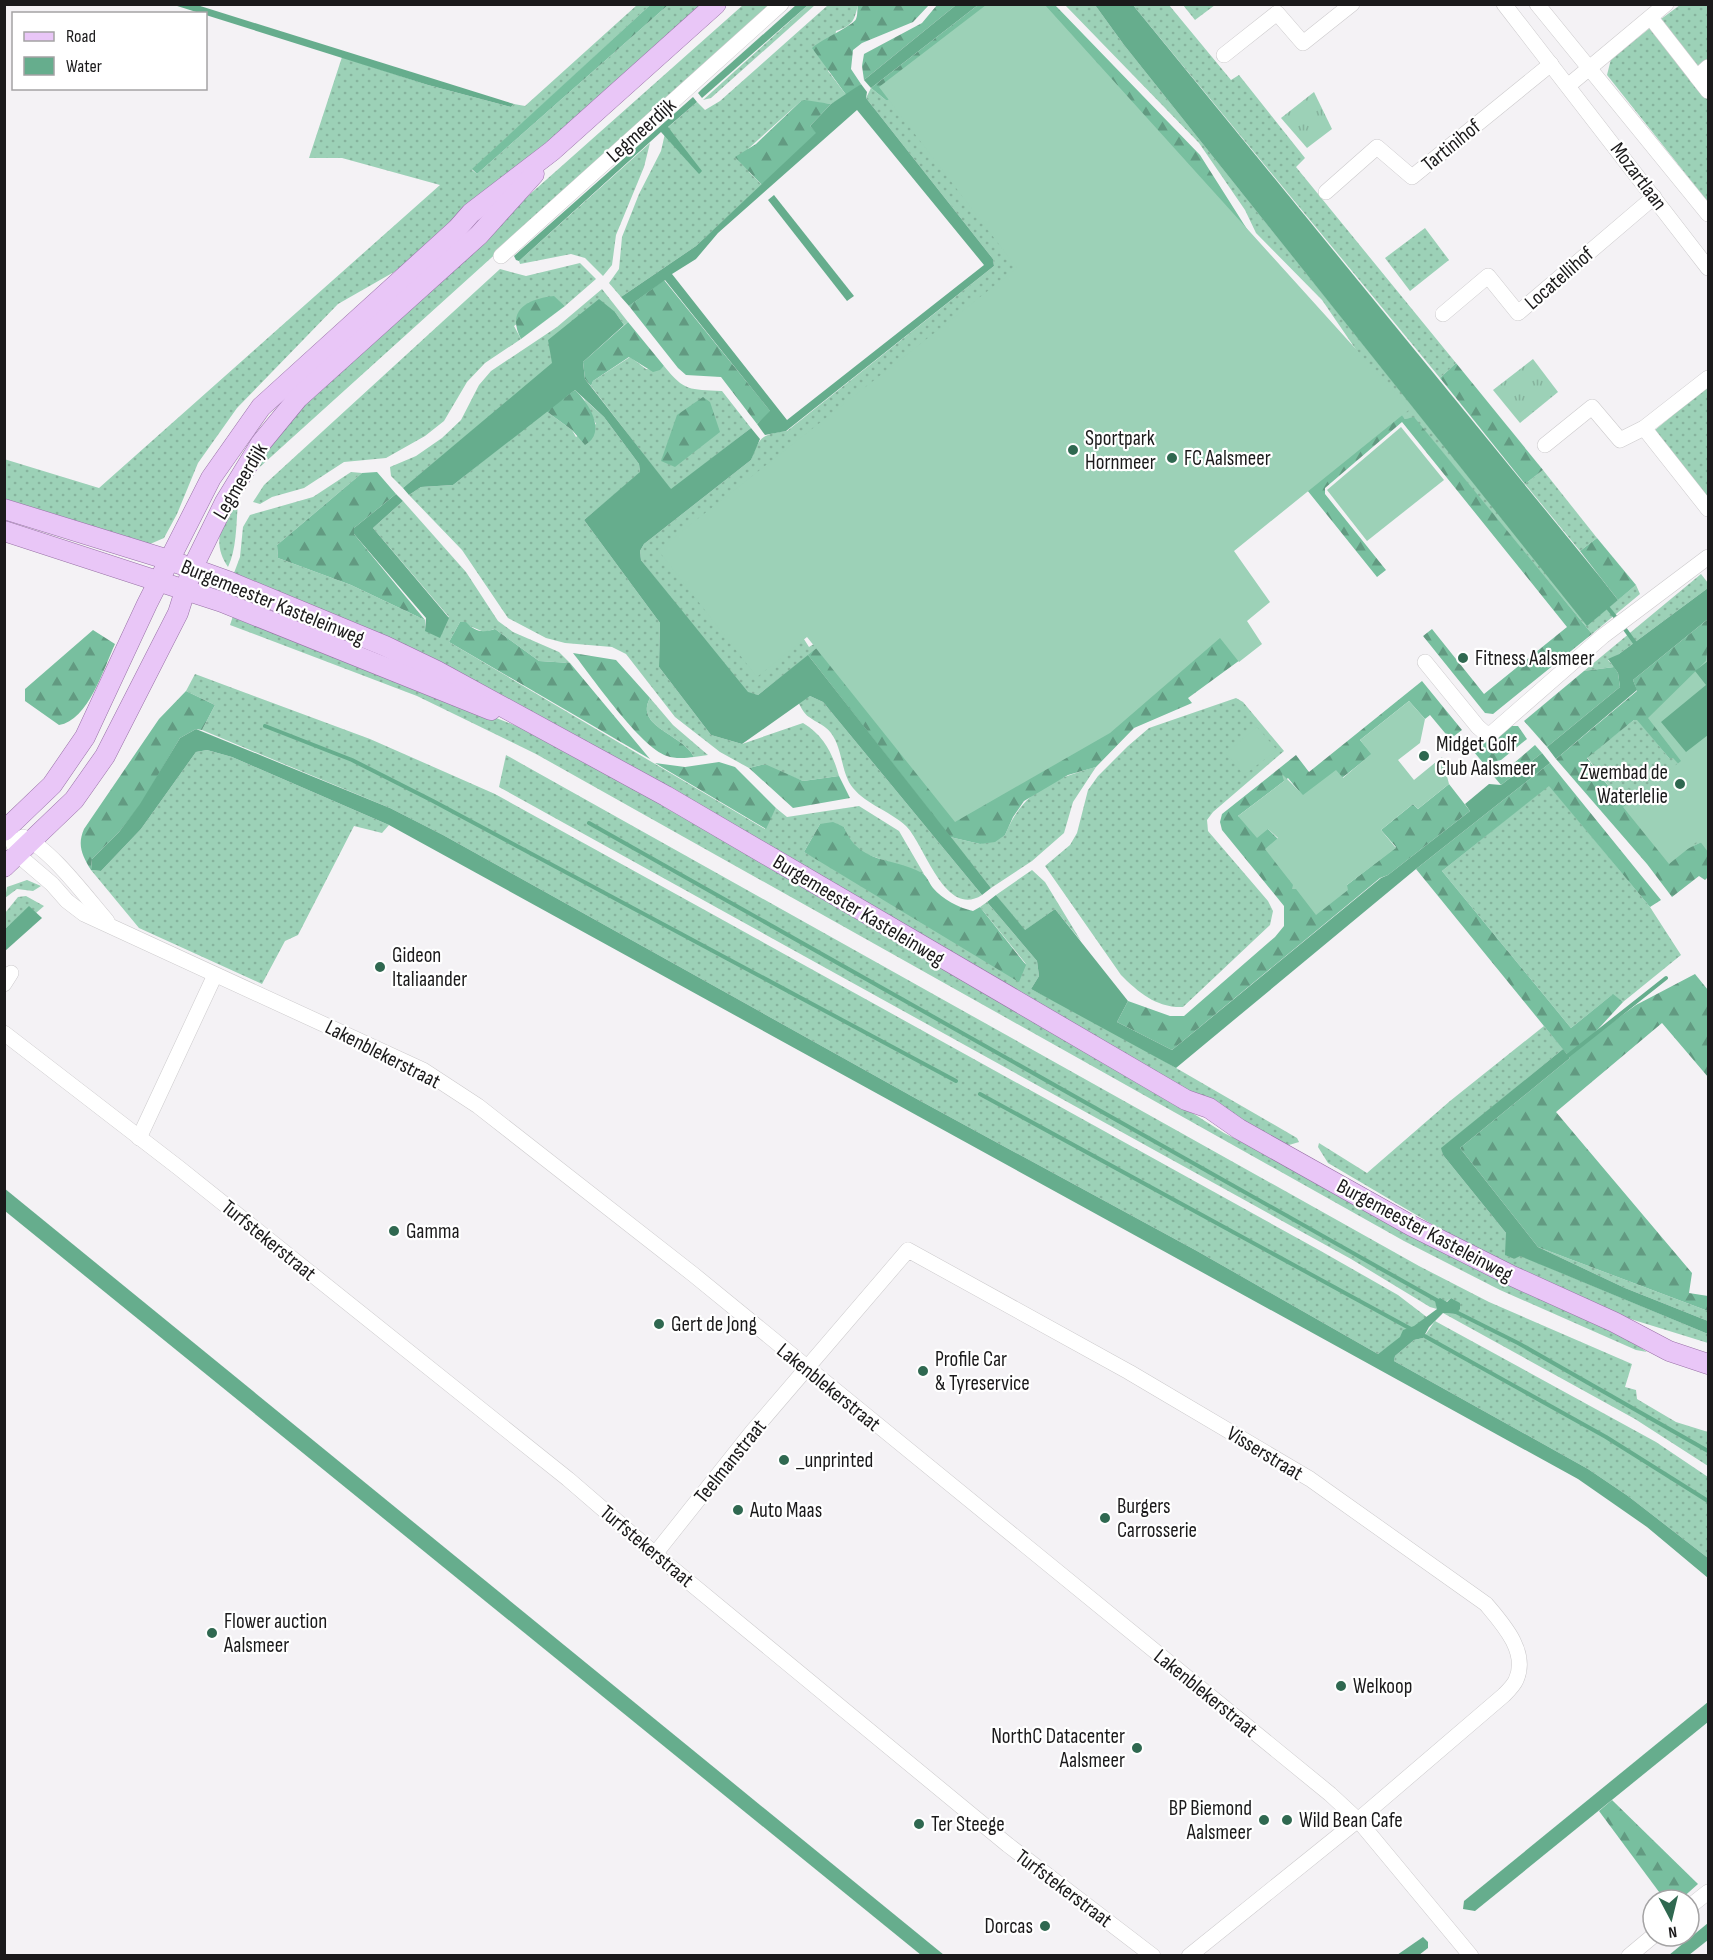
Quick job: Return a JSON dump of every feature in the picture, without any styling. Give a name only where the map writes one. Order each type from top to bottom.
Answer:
[{"type":"main road","name":"Legmeerdijk","points":[[5,829],[52,785],[85,737],[158,580],[211,478],[261,407],[457,229],[471,213],[552,151],[716,4]]},
{"type":"main road","name":"Legmeerdijk","points":[[11,861],[74,800],[105,756],[178,613],[192,569],[225,502],[261,443],[298,398],[479,235],[512,200],[552,151]]},
{"type":"main road","name":"Burgemeester Kasteleinweg","points":[[4,509],[169,560],[385,646],[479,693],[666,796],[1186,1100],[1209,1108],[1239,1129],[1412,1226],[1510,1275],[1614,1322],[1669,1351],[1708,1364]]},
{"type":"main road","name":"Burgemeester Kasteleinweg","points":[[4,531],[222,602],[471,704],[531,722]]},
{"type":"main road","name":"Burgemeester Kasteleinweg","points":[[1614,1322],[1644,1329],[1708,1352]]},
{"type":"street","name":"Legmeerdijk","points":[[501,256],[781,4]]},
{"type":"street","points":[[1224,55],[1277,13],[1303,43],[1352,4]]},
{"type":"street","name":"Mozartlaan","points":[[1504,4],[1569,85],[1708,268]]},
{"type":"street","points":[[1537,4],[1708,214]]},
{"type":"street","points":[[1569,85],[1666,4]]},
{"type":"street","points":[[1651,18],[1703,72],[1708,91]]},
{"type":"street","name":"Tartinihof","points":[[1326,192],[1377,147],[1412,177],[1551,64]]},
{"type":"street","name":"Locatellihof","points":[[1443,314],[1488,276],[1518,314],[1654,196]]},
{"type":"street","points":[[1545,445],[1592,407],[1620,440],[1644,428],[1708,378]]},
{"type":"street","points":[[1644,428],[1708,509]]},
{"type":"street","points":[[1425,662],[1478,728],[1485,733],[1492,733],[1603,636],[1708,557]]},
{"type":"street","points":[[5,829],[33,841]]},
{"type":"street","points":[[5,829],[11,861]]},
{"type":"street","name":"Lakenblekerstraat","points":[[33,841],[111,925]]},
{"type":"street","name":"Lakenblekerstraat","points":[[11,861],[52,884],[67,901],[84,914],[423,1070],[469,1100],[644,1235],[1294,1765],[1358,1820],[1471,1956]]},
{"type":"street","points":[[139,1138],[215,975]]},
{"type":"street","name":"Turfstekerstraat","points":[[4,1033],[568,1479],[654,1554],[1008,1845],[1153,1956]]},
{"type":"street","name":"Visserstraat","points":[[807,1368],[908,1250],[1129,1372],[1310,1479],[1486,1604],[1506,1626],[1515,1644],[1519,1666],[1516,1680],[1504,1695],[1358,1820]]},
{"type":"street","name":"Teelmanstraat","points":[[654,1554],[752,1432],[807,1368]]},
{"type":"street","points":[[1189,1956],[1358,1820]]},
{"type":"street","points":[[1629,1956],[1641,1946]]},
{"type":"green space","points":[[637,5],[650,5],[472,170],[477,174],[668,5],[702,5],[546,146],[408,264],[338,304],[237,408],[198,463],[177,514],[164,538],[150,544],[5,504],[4,459],[99,488],[440,185],[342,158],[309,158],[342,57],[428,85],[511,107],[514,104],[525,106]]},
{"type":"green space","points":[[650,5],[668,5],[477,174],[472,169]]},
{"type":"green space","points":[[743,5],[771,5],[252,474],[287,419],[321,391],[447,268]]},
{"type":"green space","points":[[808,5],[815,5],[711,98],[703,100]]},
{"type":"green space","points":[[828,5],[858,5],[852,21],[846,27],[836,31],[828,71],[847,96],[831,104],[801,101],[748,149],[749,172],[762,185],[696,246],[621,297],[609,283],[619,269],[622,237],[639,194],[661,151],[666,129],[697,102],[705,110],[720,101]]},
{"type":"green space","points":[[858,5],[929,5],[913,22],[862,43],[853,50],[851,69],[861,84],[847,96],[812,48],[854,22]]},
{"type":"green space","points":[[937,5],[956,5],[864,80],[862,66],[864,54],[922,23]]},
{"type":"green space","points":[[978,5],[1004,5],[887,101],[871,88]]},
{"type":"green space","name":"Sportpark Hornmeer","points":[[986,5],[1045,5],[1410,409],[1234,551],[1270,602],[1247,621],[1262,644],[1239,662],[1220,638],[1110,733],[955,822],[807,637],[757,677],[658,550],[1017,268],[879,87]]},
{"type":"green space","points":[[1020,5],[1055,5],[1200,155],[1252,237],[1405,419],[1414,417],[1592,634],[1493,714],[1485,713],[1423,636],[1432,629],[1484,694],[1567,627],[1402,422],[1325,488],[1325,494],[1386,570],[1377,577],[1307,490]]},
{"type":"green space","points":[[1065,5],[1095,5],[1124,45],[1587,625],[1636,585],[1640,594],[1592,634],[1414,418],[1405,419],[1400,414],[1322,300],[1256,233],[1245,210],[1199,143]]},
{"type":"green space","points":[[1133,5],[1169,5],[1231,80],[1239,75],[1305,158],[1296,167],[1456,363],[1440,378]]},
{"type":"green space","points":[[1183,5],[1215,5],[1195,20]]},
{"type":"green space","points":[[1680,5],[1708,5],[1708,65],[1700,73],[1657,22]]},
{"type":"green space","points":[[1650,28],[1708,99],[1708,202],[1607,75],[1611,59]]},
{"type":"green space","points":[[871,88],[887,101],[890,98],[1033,276],[802,636],[809,647],[820,640],[823,644],[758,695],[748,693],[737,682],[641,560],[640,551],[644,544],[751,460],[756,446],[763,438],[787,431],[994,266],[993,259],[866,98]]},
{"type":"green space","points":[[1314,92],[1332,129],[1307,148],[1281,118]]},
{"type":"green space","points":[[801,101],[831,104],[810,126],[817,133],[762,185],[735,157],[756,144]]},
{"type":"green space","points":[[650,143],[644,167],[616,235],[612,265],[603,276],[585,258],[571,254],[520,264],[519,261]]},
{"type":"green space","points":[[1425,228],[1449,260],[1410,291],[1385,258]]},
{"type":"green space","points":[[580,263],[596,279],[565,306],[554,297],[514,326],[521,339],[485,363],[467,382],[444,421],[425,436],[386,458],[344,462],[304,488],[272,497],[260,504],[253,502],[264,485],[500,269],[526,276]]},
{"type":"green space","points":[[664,280],[771,412],[757,424],[721,377],[686,375],[678,368],[629,306]]},
{"type":"green space","points":[[602,289],[628,322],[624,325],[615,312],[403,488],[391,476],[390,467],[416,456],[442,438],[461,420],[479,385],[491,371],[557,327]]},
{"type":"green space","points":[[554,296],[565,306],[521,339],[517,329],[518,313],[528,303]]},
{"type":"green space","points":[[628,322],[664,366],[653,372],[629,357],[593,381],[591,386],[585,379],[583,362]]},
{"type":"green space","points":[[630,357],[646,369],[659,370],[664,366],[677,381],[689,388],[722,391],[751,428],[671,490],[591,386],[593,381]]},
{"type":"green space","points":[[1533,359],[1558,392],[1520,423],[1493,390]]},
{"type":"green space","points":[[1456,363],[1543,470],[1525,484],[1440,378]]},
{"type":"green space","points":[[1708,386],[1708,503],[1655,430]]},
{"type":"green space","points":[[575,390],[594,417],[595,433],[585,445],[572,430],[546,411]]},
{"type":"green space","points":[[703,397],[710,402],[720,432],[675,467],[661,461],[677,415]]},
{"type":"green space","points":[[584,399],[604,417],[639,464],[640,473],[584,520],[660,623],[659,667],[711,735],[742,744],[803,723],[822,739],[839,776],[803,781],[761,765],[749,768],[720,752],[675,717],[626,654],[612,647],[565,643],[546,638],[508,618],[462,550],[409,495],[421,487],[453,485],[546,411],[572,430],[576,437],[596,424]]},
{"type":"green space","points":[[1401,427],[1444,480],[1367,541],[1327,490]]},
{"type":"green space","points":[[1543,470],[1597,538],[1580,551],[1525,484]]},
{"type":"green space","points":[[351,472],[362,473],[277,545],[278,558],[351,585],[425,620],[425,631],[449,617],[373,528],[403,501],[466,572],[498,621],[513,632],[559,652],[570,663],[539,661],[495,629],[484,632],[460,622],[449,642],[765,829],[776,808],[787,817],[859,806],[899,831],[924,874],[860,852],[850,842],[844,827],[820,824],[804,852],[1026,964],[980,907],[987,902],[1037,961],[1039,976],[1031,989],[1107,1028],[1297,1138],[1299,1142],[1289,1145],[1281,1144],[304,602],[234,573],[240,557],[243,527],[250,515],[313,497]]},
{"type":"green space","points":[[377,472],[396,494],[354,528],[354,534],[425,620],[351,585],[278,558],[277,545],[362,473]]},
{"type":"green space","points":[[234,500],[238,503],[236,536],[228,567],[219,541],[222,525]]},
{"type":"green space","points":[[1597,538],[1636,585],[1618,600],[1580,551]]},
{"type":"green space","points":[[1701,574],[1708,583],[1708,588],[1608,660],[1614,667],[1584,671]]},
{"type":"green space","points":[[234,613],[519,727],[692,820],[866,925],[1167,1097],[1224,1133],[1609,1326],[1647,1352],[1636,1350],[1500,1290],[1404,1241],[536,754],[417,696],[230,625]]},
{"type":"green space","points":[[1708,619],[1706,685],[1680,766],[1673,758],[1669,758],[1637,720],[1634,720],[1587,758],[1615,795],[1638,804],[1668,858],[1708,839],[1708,877],[1705,880],[1699,876],[1672,897],[1647,864],[1556,759],[1637,691],[1633,680]]},
{"type":"green space","points":[[460,622],[466,622],[479,631],[495,629],[539,661],[570,663],[650,759],[449,642]]},
{"type":"green space","points":[[93,630],[115,644],[87,704],[69,721],[59,725],[25,701],[25,689]]},
{"type":"green space","points":[[1220,635],[1240,660],[1188,698],[1192,703],[1134,728],[1096,767],[1068,775],[1024,801],[1005,835],[995,842],[980,844],[950,837],[808,655],[823,643]]},
{"type":"green space","points":[[573,653],[616,660],[650,698],[647,708],[654,723],[680,742],[694,757],[677,758],[656,750],[630,726]]},
{"type":"green space","name":"Zwembad de Waterlelie","points":[[1708,659],[1708,852],[1699,840],[1669,864],[1623,807],[1681,761],[1648,718]]},
{"type":"green space","points":[[1614,667],[1618,673],[1620,687],[1547,747],[1524,721],[1584,671]]},
{"type":"green space","points":[[195,674],[370,739],[495,794],[1319,1250],[1398,1295],[1428,1318],[1378,1354],[1197,1251],[915,1098],[443,835],[390,808],[202,730],[215,705],[186,691]]},
{"type":"green space","points":[[1422,681],[1462,730],[1450,739],[1430,715],[1425,719],[1409,701],[1360,740],[1372,754],[1342,778],[1336,771],[1303,796],[1288,778],[1238,816],[1268,829],[1278,839],[1266,849],[1347,885],[1396,847],[1381,830],[1413,804],[1418,809],[1449,784],[1470,811],[1388,875],[1380,878],[1172,1050],[1117,1022],[1128,1001],[1170,1016],[1184,1016],[1275,937],[1284,926],[1284,906],[1222,830],[1220,822],[1222,814],[1296,755],[1309,772]]},
{"type":"green space","points":[[186,691],[215,705],[202,730],[196,729],[180,738],[141,804],[119,832],[92,859],[91,870],[82,850],[81,840],[84,829],[159,719]]},
{"type":"green space","points":[[810,696],[823,702],[982,895],[969,900],[957,897],[947,889],[937,877],[906,826],[865,799],[853,788],[846,776],[835,739],[824,726],[807,716],[798,702]]},
{"type":"green space","points":[[650,698],[673,725],[708,755],[694,757],[680,742],[654,723],[647,708]]},
{"type":"green space","points":[[1236,698],[1243,702],[1284,751],[1213,812],[1207,820],[1208,831],[1268,901],[1273,911],[1270,925],[1183,1007],[1174,1007],[1149,998],[1121,975],[1045,866],[1070,845],[1077,833],[1088,790],[1098,776],[1128,746],[1149,728]]},
{"type":"green space","points":[[1409,701],[1425,719],[1420,743],[1398,760],[1414,780],[1442,757],[1449,784],[1418,809],[1413,804],[1381,830],[1396,848],[1347,885],[1348,890],[1316,915],[1296,889],[1292,889],[1293,885],[1265,849],[1278,838],[1268,829],[1257,838],[1238,816],[1284,781],[1282,774],[1303,795],[1336,770],[1343,778],[1371,754],[1360,740]]},
{"type":"green space","points":[[1634,720],[1638,720],[1669,758],[1673,757],[1680,766],[1708,839],[1668,859],[1638,804],[1615,795],[1587,757]]},
{"type":"green space","points":[[1511,726],[1518,726],[1527,739],[1501,760],[1484,764],[1469,746],[1479,737],[1484,742],[1493,740]]},
{"type":"green space","points":[[1257,727],[1277,750],[1244,775],[1226,753]]},
{"type":"green space","points":[[1535,745],[1542,753],[1501,785],[1491,773],[1507,769]]},
{"type":"green space","points":[[207,750],[232,757],[389,825],[382,833],[354,826],[298,935],[285,941],[262,984],[139,928],[91,870],[101,871],[141,829],[196,752]]},
{"type":"green space","points":[[506,755],[1419,1266],[1489,1302],[1632,1364],[1625,1387],[1636,1390],[1637,1399],[1676,1422],[1708,1432],[1708,1466],[1635,1419],[1443,1313],[1457,1314],[1459,1303],[1451,1298],[1437,1309],[1430,1307],[1351,1259],[499,787]]},
{"type":"green space","points":[[719,762],[735,767],[776,808],[766,829],[655,763],[685,767]]},
{"type":"green space","points":[[1550,763],[1661,900],[1650,907],[1549,786],[1442,871],[1571,1028],[1613,994],[1623,1002],[1588,1040],[1636,1005],[1695,974],[1708,990],[1708,1077],[1662,1023],[1556,1112],[1692,1273],[1689,1293],[1708,1296],[1708,1311],[1538,1247],[1460,1148],[1570,1058],[1416,869]]},
{"type":"green space","points":[[767,765],[803,781],[839,776],[850,798],[793,808],[749,768]]},
{"type":"green space","points":[[1096,767],[1073,802],[1064,833],[1032,861],[991,888],[950,837],[980,844],[1005,835],[1012,820],[1030,797],[1053,782]]},
{"type":"green space","points":[[1549,785],[1650,907],[1681,955],[1623,1002],[1612,995],[1571,1028],[1442,871]]},
{"type":"green space","points":[[833,822],[844,827],[850,839],[867,854],[922,873],[941,896],[962,908],[973,911],[980,907],[1026,965],[1019,982],[804,852],[820,824]]},
{"type":"green space","points":[[1032,870],[1045,882],[1081,941],[1055,909],[1024,931],[996,895]]},
{"type":"green space","points":[[27,880],[41,886],[33,891],[17,889],[5,898],[7,887]]},
{"type":"green space","points":[[26,896],[44,906],[36,913],[29,907],[5,929],[5,913],[18,897]]},
{"type":"green space","points":[[1544,1026],[1563,1049],[1442,1148],[1443,1155],[1506,1233],[1506,1255],[1514,1259],[1519,1255],[1708,1334],[1708,1343],[1624,1317],[1476,1250],[1328,1163],[1318,1147],[1319,1143],[1367,1173],[1450,1101]]},
{"type":"green space","points":[[1538,1247],[1708,1311],[1708,1321],[1625,1288]]},
{"type":"green space","points":[[1435,1321],[1656,1442],[1708,1477],[1708,1558],[1628,1496],[1588,1469],[1394,1361],[1395,1356],[1414,1340],[1423,1338]]},
{"type":"green space","points":[[1612,1800],[1698,1884],[1694,1888],[1656,1888],[1599,1811]]},
{"type":"water","points":[[174,5],[197,5],[514,104],[511,107],[428,85],[207,15],[207,12],[196,12]]},
{"type":"water","points":[[796,5],[808,5],[702,98],[698,93],[702,89]]},
{"type":"water","points":[[956,5],[978,5],[871,88],[864,80]]},
{"type":"water","points":[[1095,5],[1133,5],[1600,577],[1618,600],[1587,626],[1124,45]]},
{"type":"water","points":[[861,84],[867,92],[866,98],[993,259],[994,266],[786,431],[765,435],[757,424],[770,411],[665,280],[629,306],[621,297],[696,246],[816,133],[810,126],[831,104]],"holes":[[[857,110],[984,265],[787,420],[672,274],[696,259],[718,233]]]},
{"type":"water","points":[[693,97],[697,102],[668,127],[702,171],[699,174],[661,132],[519,261],[516,260],[514,256]]},
{"type":"water","points":[[774,195],[854,296],[847,301],[768,200]]},
{"type":"water","points":[[599,299],[615,312],[624,325],[583,362],[585,379],[671,489],[751,428],[760,439],[751,460],[644,544],[640,551],[641,560],[748,692],[758,695],[808,655],[991,888],[982,895],[823,702],[810,696],[742,744],[711,735],[659,667],[660,623],[584,520],[640,472],[639,464],[604,417],[575,390],[453,485],[421,487],[409,495],[403,488],[552,363],[548,340]]},
{"type":"water","points":[[396,494],[403,501],[373,528],[449,618],[440,638],[425,631],[426,618],[354,534],[354,528]]},
{"type":"water","points":[[1708,588],[1708,619],[1633,680],[1637,690],[1556,759],[1547,747],[1620,687],[1618,673],[1608,659],[1619,654]]},
{"type":"water","points":[[1708,661],[1708,735],[1686,752],[1661,722],[1706,685],[1695,671]]},
{"type":"water","points":[[196,729],[390,808],[443,835],[915,1098],[1197,1251],[1378,1354],[1400,1337],[1403,1330],[1414,1326],[1437,1309],[1435,1301],[1440,1298],[1447,1302],[1451,1298],[1460,1303],[1460,1309],[1456,1314],[1443,1313],[1429,1327],[1423,1338],[1414,1340],[1395,1356],[1394,1361],[1588,1469],[1628,1496],[1708,1558],[1708,1578],[1647,1527],[1578,1479],[389,825],[232,757],[207,750],[196,752],[141,829],[101,871],[91,870],[92,859],[119,832],[140,804],[180,738]]},
{"type":"water","points":[[1542,753],[1550,763],[1416,869],[1176,1068],[1031,989],[1039,976],[1037,961],[987,902],[996,895],[1025,930],[1055,909],[1128,1001],[1117,1022],[1172,1050],[1381,878],[1388,875],[1470,811],[1465,804],[1489,784],[1501,785]]},
{"type":"water","points":[[29,906],[42,918],[5,951],[5,929]]},
{"type":"water","points":[[1563,1049],[1570,1058],[1460,1148],[1538,1247],[1625,1288],[1708,1321],[1708,1334],[1520,1256],[1514,1259],[1505,1255],[1506,1233],[1443,1155],[1441,1148]]},
{"type":"water","points":[[4,1188],[944,1955],[921,1955],[5,1211]]},
{"type":"water","points":[[1708,1702],[1708,1722],[1475,1911],[1463,1909],[1464,1901]]},
{"type":"water","points":[[1708,1923],[1708,1940],[1701,1946],[1701,1929]]},
{"type":"water","points":[[1423,1937],[1428,1942],[1428,1948],[1419,1955],[1397,1955]]},
{"type":"water","points":[[1678,1948],[1698,1948],[1689,1955],[1669,1955]]},
{"type":"waterway","points":[[1608,608],[1617,619]]},
{"type":"waterway","points":[[1622,625],[1635,643]]},
{"type":"waterway","points":[[265,726],[352,760],[433,801],[956,1081]]},
{"type":"waterway","points":[[589,823],[1440,1302]]},
{"type":"waterway","points":[[1565,1058],[1666,978]]},
{"type":"waterway","points":[[980,1094],[1411,1329]]},
{"type":"waterway","points":[[1454,1311],[1518,1343],[1708,1451]]},
{"type":"waterway","points":[[1421,1334],[1606,1437],[1708,1501]]},
{"type":"place","name":"Sportpark Hornmeer","points":[[1073,450]]},
{"type":"place","name":"FC Aalsmeer","points":[[1172,458]]},
{"type":"place","name":"Fitness Aalsmeer","points":[[1463,658]]},
{"type":"place","name":"Midget Golf Club Aalsmeer","points":[[1424,756]]},
{"type":"place","name":"Zwembad de Waterlelie","points":[[1680,784]]},
{"type":"place","name":"Gideon Italiaander","points":[[380,967]]},
{"type":"place","name":"Gamma","points":[[394,1231]]},
{"type":"place","name":"Gert de Jong","points":[[659,1324]]},
{"type":"place","name":"Profile Car & Tyreservice","points":[[923,1371]]},
{"type":"place","name":"_unprinted","points":[[784,1460]]},
{"type":"place","name":"Auto Maas","points":[[738,1510]]},
{"type":"place","name":"Burgers Carrosserie","points":[[1105,1518]]},
{"type":"place","name":"Flower auction Aalsmeer","points":[[212,1633]]},
{"type":"place","name":"Welkoop","points":[[1341,1686]]},
{"type":"place","name":"NorthC Datacenter Aalsmeer","points":[[1137,1748]]},
{"type":"place","name":"BP Biemond Aalsmeer","points":[[1264,1820]]},
{"type":"place","name":"Wild Bean Cafe","points":[[1287,1820]]},
{"type":"place","name":"Ter Steege","points":[[919,1824]]},
{"type":"place","name":"Dorcas","points":[[1045,1926]]}]
